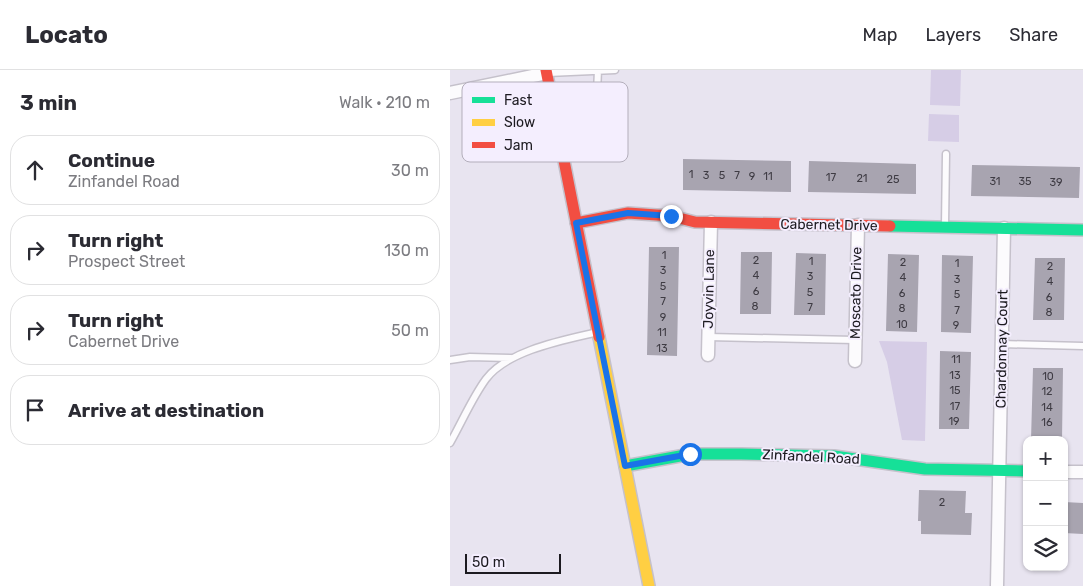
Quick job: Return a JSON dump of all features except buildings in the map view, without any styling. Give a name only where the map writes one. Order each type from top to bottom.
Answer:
[{"type":"street","points":[[498,82],[546,71]]},
{"type":"street","points":[[564,162],[649,586]]},
{"type":"street","name":"Cabernet Drive","points":[[576,223],[628,213],[671,216],[695,222],[1083,230]]},
{"type":"street","name":"Joyvin Lane","points":[[708,355],[711,222]]},
{"type":"street","name":"Moscato Drive","points":[[855,361],[858,225]]},
{"type":"street","name":"Chardonnay Court","points":[[997,586],[1004,228]]},
{"type":"street","name":"Zinfandel Road","points":[[625,466],[690,454],[741,454],[834,456],[924,469],[1023,471]]},
{"type":"street","points":[[1068,472],[1083,472]]},
{"type":"lane","points":[[546,71],[615,70]]},
{"type":"lane","points":[[945,227],[946,154]]},
{"type":"lane","points":[[450,443],[487,378],[511,358],[556,342],[598,332]]},
{"type":"lane","points":[[708,337],[855,340]]},
{"type":"lane","points":[[1002,344],[1083,346]]},
{"type":"lane","points":[[450,360],[470,357],[511,358]]},
{"type":"shaded area","points":[[931,70],[961,70],[960,106],[930,105]]},
{"type":"shaded area","points":[[929,114],[959,115],[959,142],[928,141]]},
{"type":"shaded area","points":[[879,341],[927,342],[925,441],[902,440],[887,362]]},
{"type":"traffic: fast","points":[[890,226],[1083,230]]},
{"type":"traffic: fast","points":[[625,466],[691,454],[741,454],[834,456],[925,469],[1023,471]]},
{"type":"traffic: slow","points":[[599,337],[649,586]]},
{"type":"traffic: jam","points":[[546,70],[548,82]]},
{"type":"traffic: jam","points":[[564,162],[599,337]]},
{"type":"traffic: jam","points":[[576,223],[628,213],[671,216],[695,222],[890,226]]},
{"type":"route","points":[[671,216],[628,213],[576,223],[625,466],[690,454]]}]
